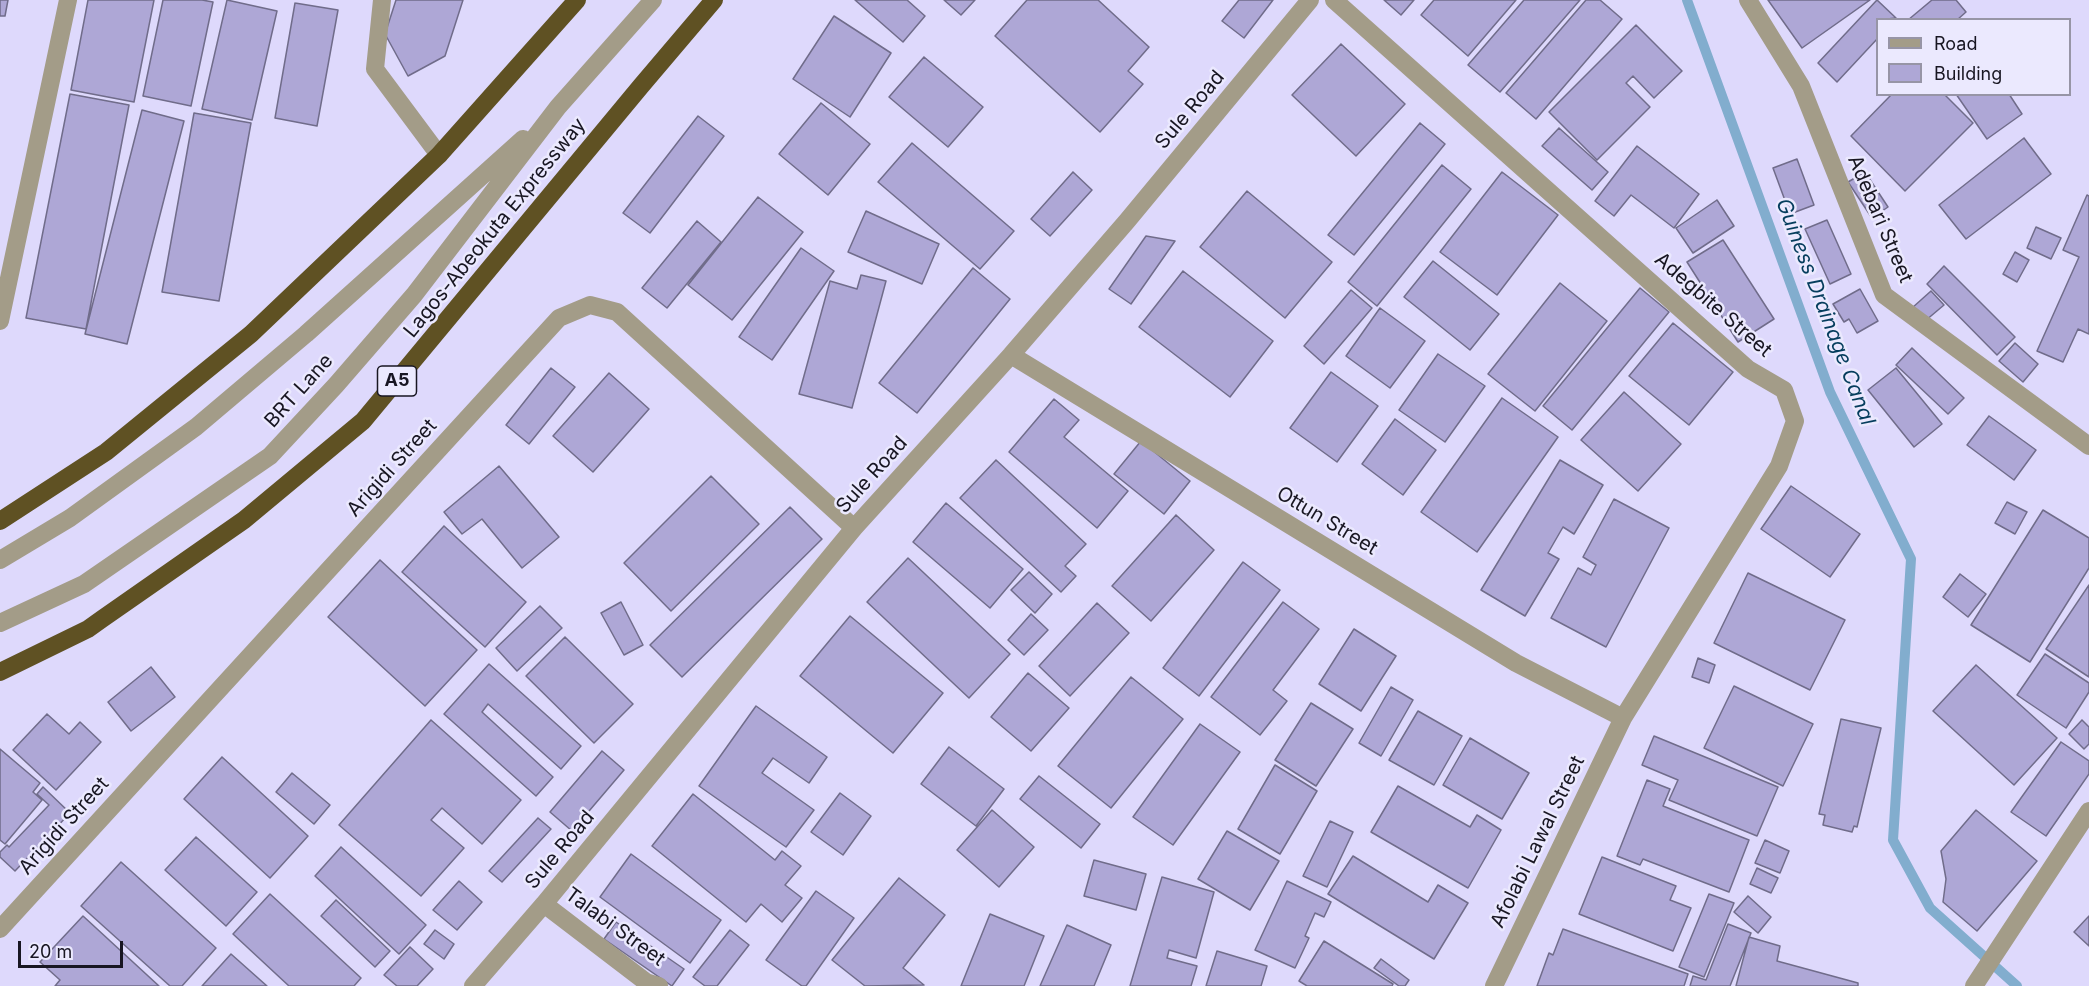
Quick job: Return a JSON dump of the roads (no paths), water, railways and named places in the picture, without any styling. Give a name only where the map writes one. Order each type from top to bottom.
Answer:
[{"type":"highway","points":[[0,521],[106,452],[251,334],[439,155],[577,0]]},
{"type":"highway","name":"Lagos-Abeokuta Expressway","points":[[0,672],[88,629],[244,520],[363,421],[714,0]]},
{"type":"street","points":[[0,321],[68,0]]},
{"type":"street","points":[[382,0],[375,69],[439,155]]},
{"type":"street","name":"BRT Lane","points":[[0,623],[84,584],[270,456],[336,385],[414,295],[558,107],[653,0]]},
{"type":"street","name":"Sule Road","points":[[473,986],[544,904],[854,528],[1011,355],[1127,221],[1310,0]]},
{"type":"street","name":"Adegbite Street","points":[[1334,0],[1748,369],[1784,390],[1795,421],[1779,466],[1623,718]]},
{"type":"street","name":"Adebari Street","points":[[1748,0],[1801,86],[1884,295],[2089,446]]},
{"type":"street","name":"BRT Lane","points":[[0,560],[70,518],[196,427],[306,334],[558,107]]},
{"type":"street","name":"Arigidi Street","points":[[0,929],[559,318],[591,305],[616,312],[854,528]]},
{"type":"street","name":"Ottun Street","points":[[1011,355],[1516,663],[1623,718]]},
{"type":"street","name":"Afolabi Lawal Street","points":[[1494,986],[1623,718]]},
{"type":"street","points":[[1974,986],[2089,811]]},
{"type":"street","name":"Talabi Street","points":[[544,904],[650,985]]},
{"type":"waterway","name":"Guiness Drainage Canal","points":[[1687,0],[1830,392],[1911,559],[1893,840],[1930,908],[2017,986]]}]
